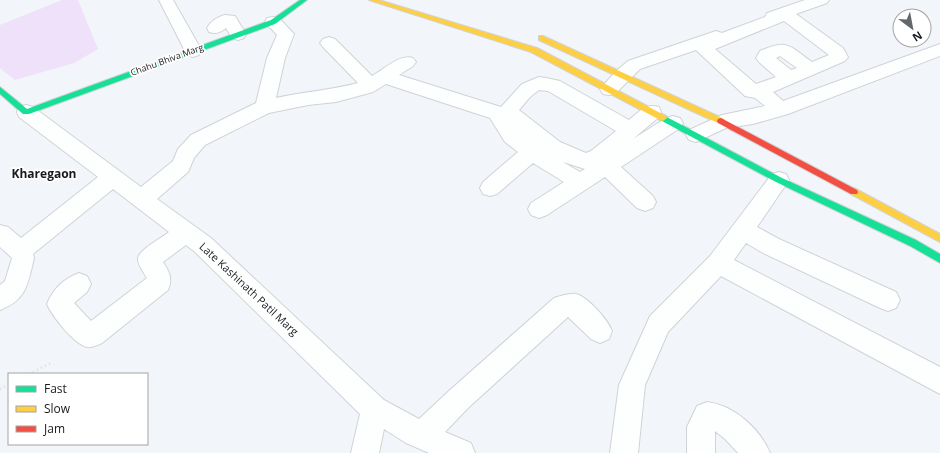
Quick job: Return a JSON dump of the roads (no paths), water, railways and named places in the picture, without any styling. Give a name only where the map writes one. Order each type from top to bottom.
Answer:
[{"type":"street","name":"Chahu Bhiva Marg","points":[[26,112],[273,22],[304,0]]},
{"type":"street","points":[[372,0],[534,50],[571,68],[779,180],[940,257]]},
{"type":"street","points":[[609,89],[634,65],[821,0]]},
{"type":"street","points":[[166,1],[193,51]]},
{"type":"street","points":[[783,16],[789,17],[837,52],[839,57],[810,69],[760,91],[752,91],[704,49],[705,46],[783,16]]},
{"type":"street","points":[[214,28],[225,20],[229,20],[238,34]]},
{"type":"street","points":[[264,106],[276,58],[286,34],[273,22]]},
{"type":"street","points":[[529,34],[543,38],[722,122],[764,151],[940,238]]},
{"type":"street","points":[[329,44],[378,81],[497,113],[512,137],[532,152],[581,182]]},
{"type":"street","points":[[789,78],[765,58],[766,55],[780,49],[784,50],[810,69]]},
{"type":"street","points":[[696,135],[722,122],[753,117],[781,109],[940,50]]},
{"type":"street","points":[[142,199],[181,166],[185,155],[198,140],[264,106],[308,98],[336,95],[378,81],[407,62]]},
{"type":"street","points":[[554,86],[571,68]]},
{"type":"street","points":[[630,130],[554,86],[536,83],[530,86],[509,109],[512,115],[553,147],[570,156],[586,161],[598,157],[652,112]]},
{"type":"street","points":[[760,91],[781,109]]},
{"type":"street","name":"Late Kashinath Patil Marg","points":[[3,96],[203,245],[375,409],[422,436],[461,453]]},
{"type":"street","points":[[539,209],[673,123]]},
{"type":"street","points":[[752,165],[764,151]]},
{"type":"street","points":[[490,188],[532,152]]},
{"type":"street","points":[[607,166],[645,202]]},
{"type":"street","points":[[21,251],[113,177]]},
{"type":"street","points":[[624,453],[632,384],[659,324],[718,263],[779,180]]},
{"type":"street","points":[[742,230],[771,246],[888,300]]},
{"type":"street","points":[[79,284],[61,299],[59,304],[87,335],[92,335],[160,282],[160,275],[150,263],[149,259],[186,233]]},
{"type":"street","points":[[0,234],[21,251],[23,258],[15,287],[0,299]]},
{"type":"street","points":[[718,263],[940,382]]},
{"type":"street","points":[[422,436],[458,399],[563,306],[575,306],[600,331]]},
{"type":"street","points":[[365,453],[375,409]]},
{"type":"street","points":[[701,453],[701,427],[707,416],[715,415],[735,430],[756,453]]},
{"type":"district","name":"Kharegaon","points":[[44,174]]}]
